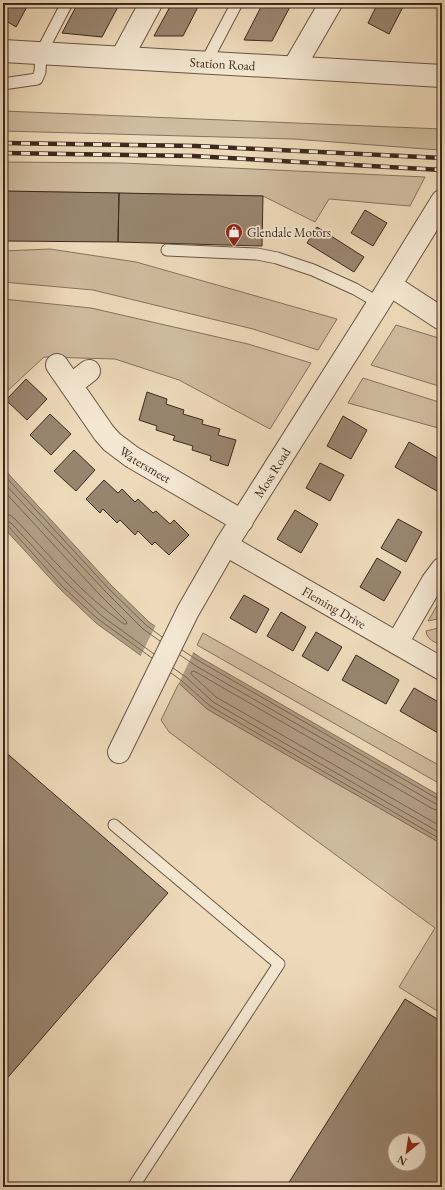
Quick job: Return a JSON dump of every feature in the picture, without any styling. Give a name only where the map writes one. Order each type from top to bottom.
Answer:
[{"type":"street","points":[[122,57],[151,3]]},
{"type":"street","points":[[294,67],[331,3]]},
{"type":"street","name":"Station Road","points":[[3,51],[442,76]]},
{"type":"street","name":"Moss Road","points":[[119,752],[188,611],[226,545],[442,201]]},
{"type":"street","points":[[385,294],[442,319]]},
{"type":"street","name":"Watersmeet","points":[[57,365],[104,433],[112,442],[132,456],[242,521]]},
{"type":"street","points":[[71,385],[89,371]]},
{"type":"street","name":"Fleming Drive","points":[[226,545],[442,669]]},
{"type":"street","points":[[397,643],[433,580],[442,568]]},
{"type":"lane","points":[[4,84],[37,79],[40,72],[40,53],[67,3]]},
{"type":"lane","points":[[206,62],[237,3]]},
{"type":"lane","points":[[167,250],[257,254],[277,258],[313,270],[355,289],[385,294]]},
{"type":"lane","points":[[114,825],[279,964],[133,1187]]},
{"type":"shaded area","points":[[3,111],[442,129],[442,146],[439,150],[294,139],[3,131]]},
{"type":"shaded area","points":[[3,162],[123,163],[425,177],[410,206],[329,199],[315,222],[263,196],[3,191]]},
{"type":"shaded area","points":[[50,249],[136,262],[337,319],[318,350],[253,329],[93,290],[3,282],[3,251]]},
{"type":"shaded area","points":[[3,299],[91,308],[248,344],[311,363],[270,429],[179,380],[115,359],[44,357],[3,395]]},
{"type":"shaded area","points":[[396,325],[442,339],[442,387],[371,365]]},
{"type":"shaded area","points":[[363,378],[442,403],[442,429],[348,403]]},
{"type":"shaded area","points":[[442,597],[442,618],[428,621]]},
{"type":"shaded area","points":[[442,627],[442,646],[430,639],[426,631]]},
{"type":"shaded area","points":[[203,633],[442,767],[442,785],[197,645]]},
{"type":"shaded area","points":[[179,683],[207,709],[442,844],[442,1014],[399,987],[435,928],[169,732],[161,720]]},
{"type":"water","points":[[3,468],[111,585],[149,622],[201,658],[442,797],[442,844],[207,709],[180,684],[96,623],[60,589],[3,527]]},
{"type":"pier","points":[[156,625],[194,651],[178,685],[140,657]]},
{"type":"building","points":[[3,3],[29,3],[16,27],[3,19]]},
{"type":"building","points":[[78,3],[120,3],[102,37],[62,33]]},
{"type":"building","points":[[172,3],[200,3],[183,36],[154,36]]},
{"type":"building","points":[[263,3],[292,3],[272,41],[244,40]]},
{"type":"building","points":[[378,3],[409,3],[407,6],[404,5],[389,34],[368,23]]},
{"type":"building","points":[[3,191],[119,193],[118,242],[3,241]]},
{"type":"building","points":[[119,193],[263,196],[262,246],[118,242]]},
{"type":"building","points":[[365,210],[387,223],[373,246],[351,233]]},
{"type":"building","points":[[317,227],[364,257],[354,272],[307,243]]},
{"type":"building","points":[[26,379],[47,399],[27,420],[6,400]]},
{"type":"building","points":[[147,392],[167,399],[166,404],[184,410],[183,414],[203,420],[202,424],[220,429],[218,435],[236,440],[228,466],[210,460],[211,456],[192,450],[193,446],[173,440],[175,436],[156,430],[157,426],[139,420]]},
{"type":"building","points":[[50,414],[71,434],[51,455],[30,435]]},
{"type":"building","points":[[343,416],[367,430],[351,459],[327,446]]},
{"type":"building","points":[[409,442],[442,461],[442,494],[395,467]]},
{"type":"building","points":[[74,450],[95,470],[76,491],[54,471]]},
{"type":"building","points":[[320,463],[344,475],[330,501],[306,488]]},
{"type":"building","points":[[104,480],[118,493],[122,489],[135,502],[138,499],[153,513],[156,511],[170,524],[174,520],[189,535],[169,555],[155,542],[152,545],[138,531],[135,535],[120,520],[117,523],[103,509],[100,513],[86,499]]},
{"type":"building","points":[[295,510],[318,524],[301,553],[277,539]]},
{"type":"building","points":[[398,519],[422,532],[406,562],[381,548]]},
{"type":"building","points":[[377,558],[401,572],[384,601],[360,587]]},
{"type":"building","points":[[244,595],[269,609],[256,633],[230,618]]},
{"type":"building","points":[[281,612],[306,627],[293,651],[267,636]]},
{"type":"building","points":[[316,632],[342,647],[328,671],[302,656]]},
{"type":"building","points":[[356,655],[399,680],[386,704],[342,680]]},
{"type":"building","points":[[414,688],[442,704],[442,727],[438,733],[400,711]]},
{"type":"building","points":[[3,750],[168,893],[3,1083]]},
{"type":"building","points":[[405,999],[442,1022],[442,1187],[286,1187]]},
{"type":"railway","points":[[3,143],[196,146],[442,158]]},
{"type":"railway","points":[[3,153],[193,156],[442,170]]},
{"type":"place","name":"Glendale Motors","points":[[234,247]]}]
